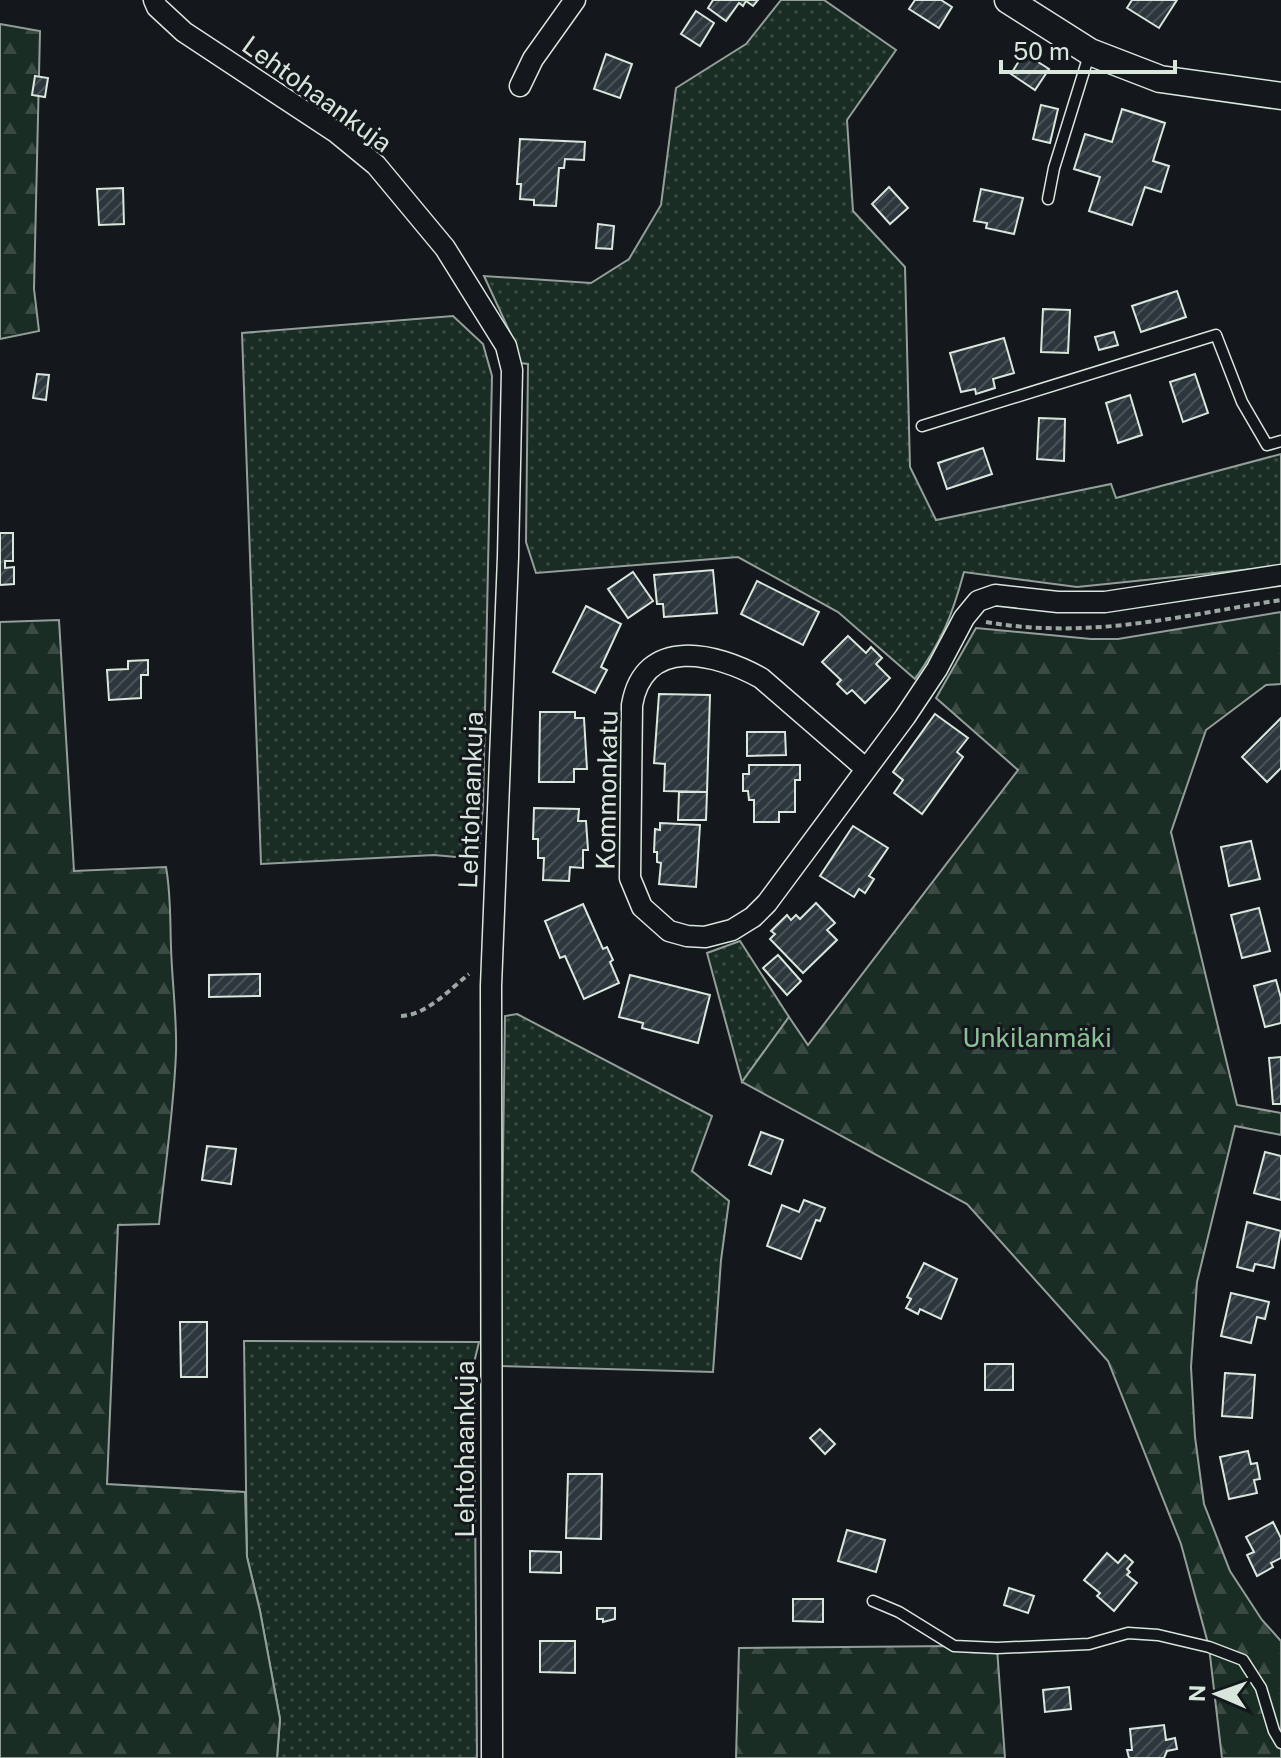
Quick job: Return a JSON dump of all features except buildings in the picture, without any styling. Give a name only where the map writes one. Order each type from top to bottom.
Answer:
[{"type":"street","name":"Lehtohaankuja","points":[[154,0],[157,7],[184,32],[337,133],[376,165],[445,248],[506,346],[512,370],[508,557],[491,964],[492,1758]]},
{"type":"street","points":[[520,86],[533,59],[575,0]]},
{"type":"street","points":[[1008,0],[1090,52],[1160,79],[1281,96]]},
{"type":"street","name":"Kommonkatu","points":[[865,768],[761,678],[745,669],[710,656],[660,661],[640,678],[632,705],[630,878],[642,907],[669,931],[687,936],[719,935],[753,917],[767,903],[905,717],[937,669],[964,618],[978,601],[995,595],[1058,602],[1105,602],[1281,575]]},
{"type":"lane","points":[[1048,199],[1054,168],[1090,52]]},
{"type":"lane","points":[[922,426],[1216,335],[1242,402],[1267,445],[1281,441]]},
{"type":"lane","points":[[873,1601],[899,1612],[954,1646],[997,1648],[1089,1644],[1128,1633],[1158,1635],[1209,1647],[1243,1660],[1261,1688],[1274,1731],[1281,1743]]},
{"type":"path","points":[[401,1016],[412,1016],[480,967],[491,964]]},
{"type":"green space","points":[[781,0],[824,0],[896,50],[847,120],[853,211],[905,267],[910,467],[936,520],[1111,484],[1116,498],[1281,454],[1281,566],[1077,587],[964,572],[945,628],[915,679],[838,612],[738,557],[536,573],[526,542],[528,364],[520,363],[514,341],[484,276],[591,283],[629,259],[661,205],[676,88],[746,44]]},
{"type":"green space","points":[[0,24],[40,31],[34,289],[39,331],[0,339]]},
{"type":"green space","points":[[453,316],[483,344],[492,376],[483,807],[478,859],[434,855],[261,864],[242,333]]},
{"type":"green space","name":"Unkilanmäki","points":[[1281,612],[1281,684],[1266,685],[1206,730],[1171,832],[1237,1105],[1281,1113],[1281,1135],[1235,1126],[1197,1282],[1191,1367],[1195,1437],[1204,1504],[1230,1571],[1262,1620],[1281,1641],[1281,1758],[1222,1758],[1209,1647],[1181,1544],[1108,1361],[967,1204],[742,1082],[789,1017],[808,1045],[1018,770],[936,698],[976,628],[1118,639]]},
{"type":"green space","points":[[59,620],[74,871],[166,867],[170,897],[176,1039],[171,1116],[159,1224],[118,1225],[107,1484],[245,1492],[247,1557],[280,1719],[277,1758],[0,1758],[0,622]]},
{"type":"green space","points":[[740,941],[789,1017],[742,1082],[707,953]]},
{"type":"green space","points":[[517,1014],[712,1116],[692,1171],[729,1201],[721,1260],[713,1372],[500,1366],[505,1016]]},
{"type":"green space","points":[[244,1341],[479,1342],[474,1363],[477,1758],[277,1758],[280,1719],[247,1557]]},
{"type":"green space","points":[[739,1648],[997,1648],[1005,1758],[736,1758]]}]
